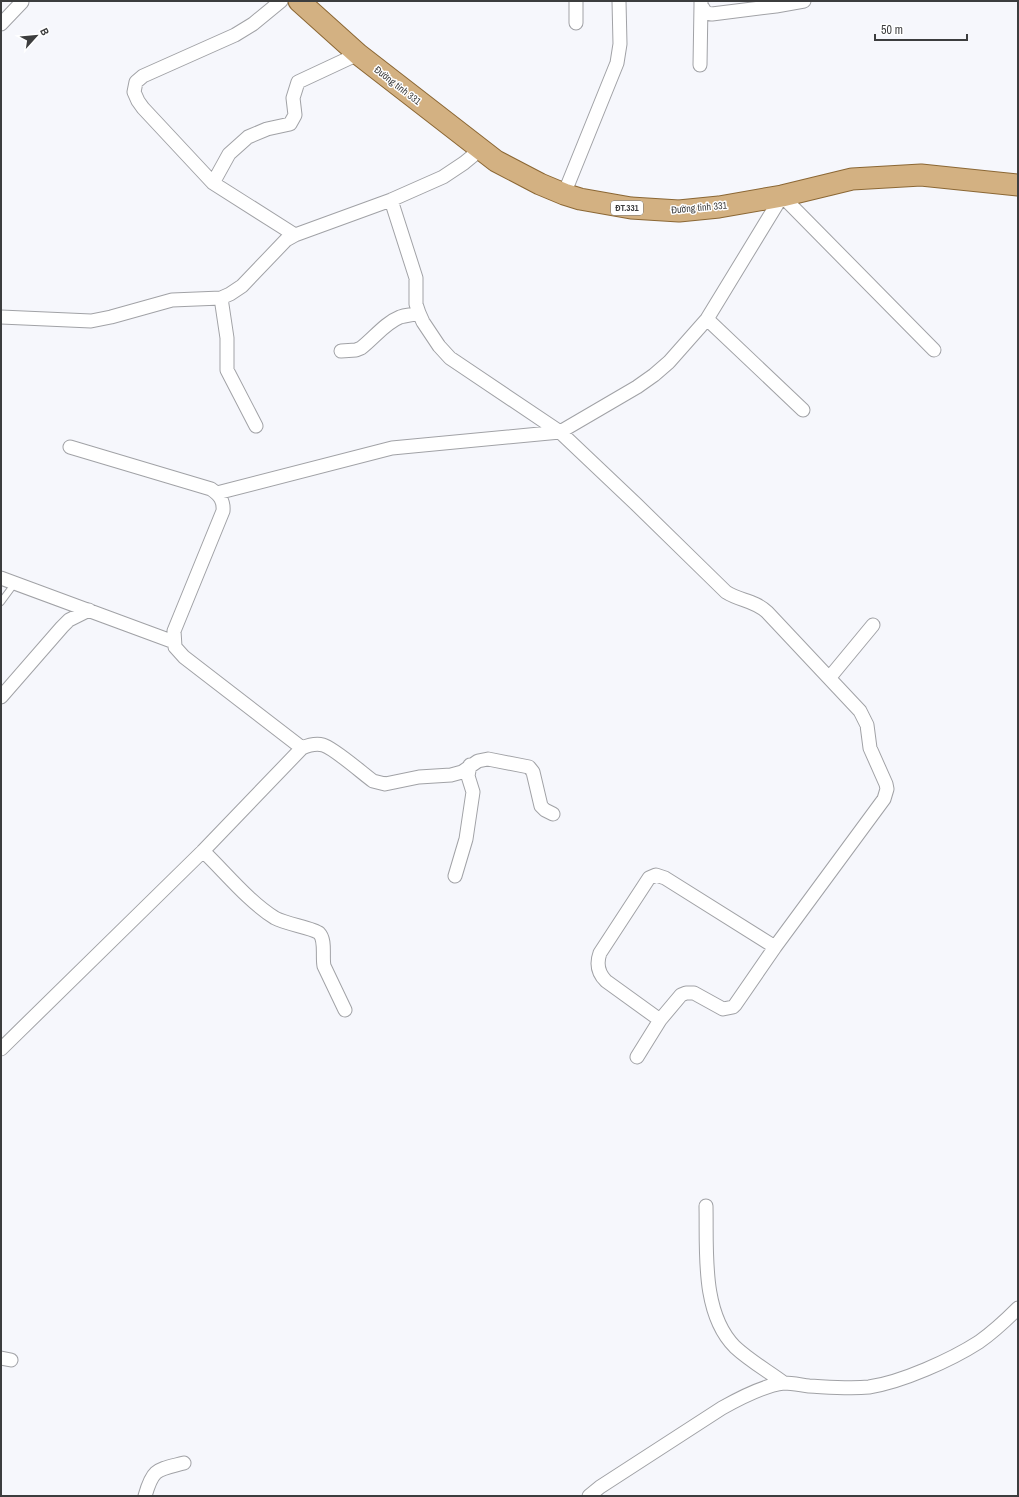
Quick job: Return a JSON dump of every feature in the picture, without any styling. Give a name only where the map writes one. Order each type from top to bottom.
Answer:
[{"type":"main road","name":"Đường tỉnh 331","points":[[299,1],[358,54],[496,161],[540,184],[580,199],[631,208],[679,211],[719,207],[782,196],[852,179],[921,176],[1018,184]]},
{"type":"street","points":[[281,1],[245,29],[143,76],[136,82],[134,92],[143,108],[213,183],[295,235]]},
{"type":"street","points":[[576,1],[576,23]]},
{"type":"street","points":[[564,194],[617,63],[620,44],[619,1]]},
{"type":"street","points":[[701,3],[706,13],[712,14],[804,1]]},
{"type":"street","points":[[1,24],[22,2]]},
{"type":"street","points":[[700,65],[701,3]]},
{"type":"street","points":[[213,183],[228,154],[248,137],[267,129],[290,124],[295,115],[293,98],[298,82],[358,54]]},
{"type":"street","points":[[1,317],[91,321],[172,300],[221,298],[242,286],[280,244],[295,235],[391,200],[442,177],[464,163],[481,149]]},
{"type":"street","points":[[217,493],[392,448],[560,432],[637,387],[669,362],[707,320],[782,196],[934,350]]},
{"type":"street","points":[[391,200],[416,278],[416,304],[423,322],[439,346],[450,358],[560,432],[726,592],[736,597],[756,603],[762,607],[830,677],[865,718],[870,748],[886,784],[886,794],[884,800],[775,947],[733,1007],[723,1009],[694,992],[686,992],[676,999],[660,1020],[637,1057]]},
{"type":"street","points":[[221,298],[227,338],[227,370],[256,426]]},
{"type":"street","points":[[341,351],[356,350],[361,348],[385,326],[394,320],[405,315],[419,313]]},
{"type":"street","points":[[707,320],[803,410]]},
{"type":"street","points":[[70,447],[211,489],[217,493],[223,501],[223,511],[175,626],[174,642],[178,651],[184,657],[302,748]]},
{"type":"street","points":[[1,578],[174,642]]},
{"type":"street","points":[[1,697],[65,623],[89,610]]},
{"type":"street","points":[[830,677],[873,625]]},
{"type":"street","points":[[1,1049],[203,851],[302,748],[308,745],[316,744],[329,748],[373,781],[381,784],[426,776],[451,775],[462,772],[470,765],[478,761],[488,759],[529,767],[533,772],[539,804],[545,810],[553,814]]},
{"type":"street","points":[[455,876],[466,839],[473,792],[468,776],[470,765]]},
{"type":"street","points":[[203,851],[255,903],[267,912],[286,923],[316,930],[320,934],[322,938],[324,966],[345,1010]]},
{"type":"street","points":[[660,1020],[606,981],[602,977],[597,965],[600,953],[649,878],[656,875],[665,878],[775,947]]},
{"type":"street","points":[[706,1206],[708,1271],[714,1313],[720,1328],[734,1346],[784,1383]]},
{"type":"street","points":[[589,1496],[600,1487],[722,1408],[753,1393],[784,1383],[839,1388],[869,1387],[891,1382],[934,1366],[979,1342],[1005,1321],[1018,1308]]},
{"type":"street","points":[[145,1496],[150,1480],[157,1471],[184,1463]]},
{"type":"lane","points":[[1,602],[15,583]]}]
